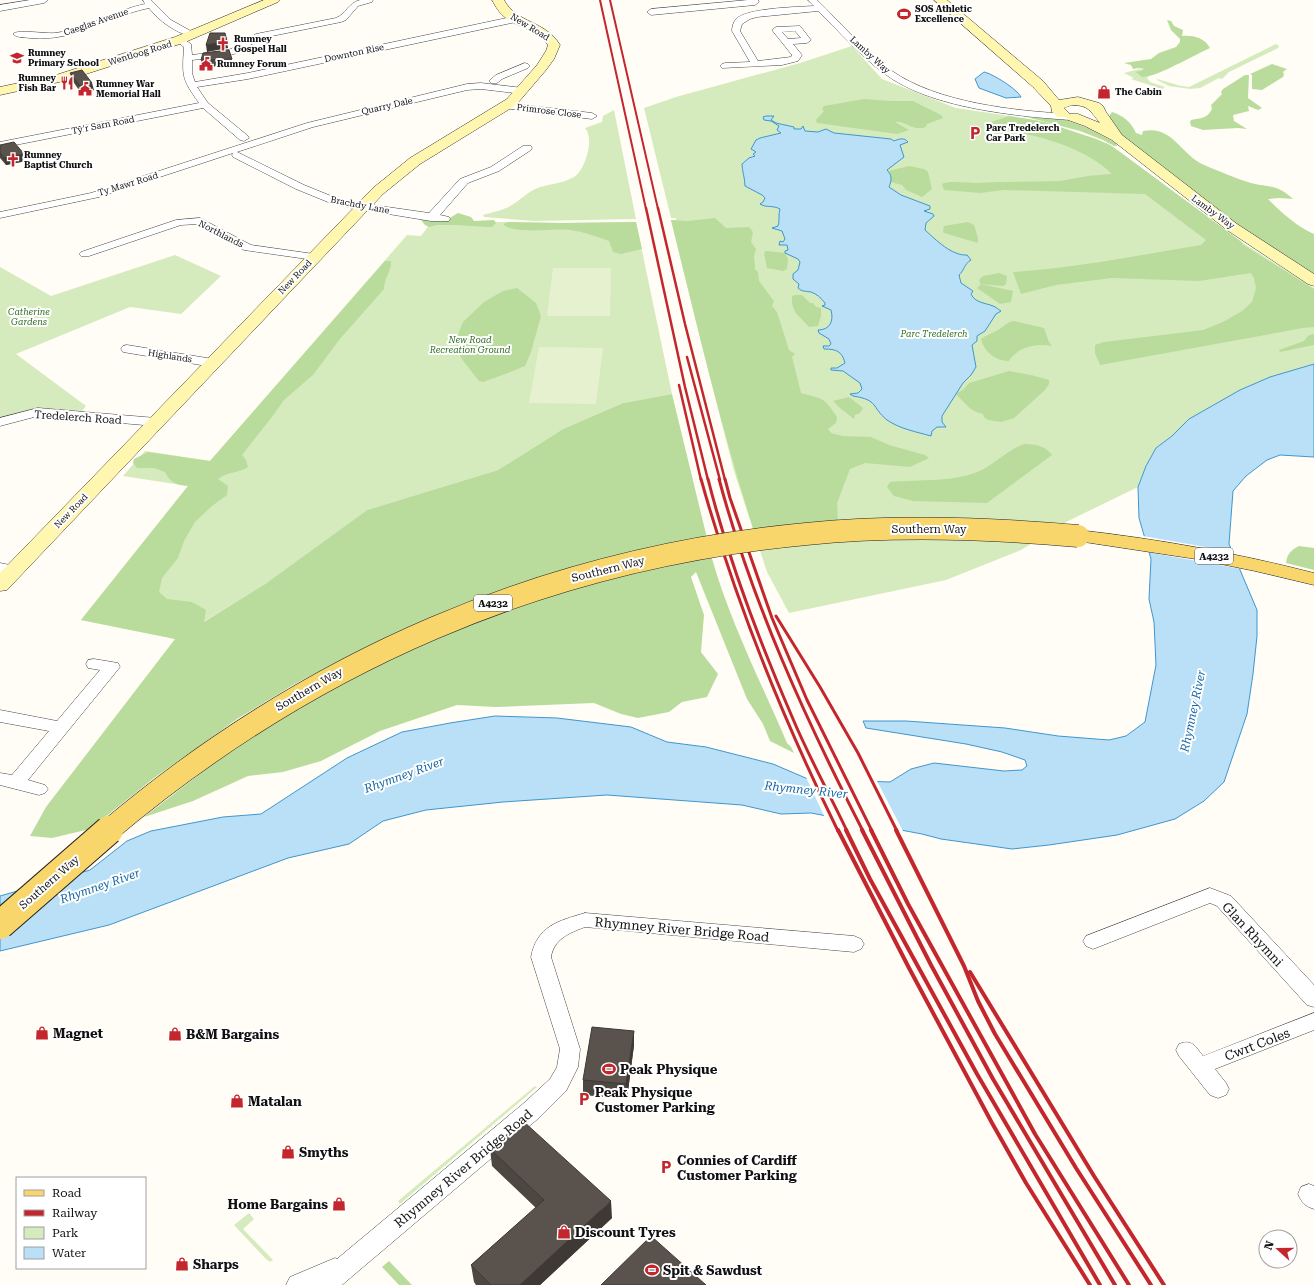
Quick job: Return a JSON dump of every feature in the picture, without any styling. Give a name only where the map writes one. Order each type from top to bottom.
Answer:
[{"type":"main road","name":"Southern Way","points":[[0,925],[82,852],[169,781],[240,731],[282,704],[379,651],[426,630],[494,603],[581,575],[641,560],[765,538],[861,530],[953,528],[1041,532],[1141,544],[1240,561],[1314,579]]},
{"type":"street","points":[[0,8],[43,0]]},
{"type":"street","name":"Wentloog Road","points":[[0,91],[46,81],[179,40],[194,35],[274,0]]},
{"type":"street","points":[[188,58],[224,54],[234,51],[258,36],[338,20],[343,18],[355,4],[369,0]]},
{"type":"street","name":"New Road","points":[[0,586],[7,569],[156,422],[362,207],[404,169],[506,106],[526,86],[550,57],[554,45],[547,36],[516,19],[505,11],[498,0]]},
{"type":"street","points":[[663,0],[672,10]]},
{"type":"street","name":"Lamby Way","points":[[812,0],[860,47],[896,78],[936,94],[1035,115],[1071,117],[1090,123],[1117,137],[1232,227],[1314,281]]},
{"type":"street","points":[[931,0],[980,34]]},
{"type":"street","points":[[940,0],[1038,84],[1058,106],[1057,110],[1071,117],[1092,117],[1099,113]]},
{"type":"street","points":[[652,12],[754,1],[768,13]]},
{"type":"street","points":[[149,3],[167,23],[178,30],[194,35]]},
{"type":"street","name":"Caeglas Avenue","points":[[17,34],[38,36],[65,34],[149,3]]},
{"type":"street","points":[[755,63],[736,31],[736,25],[740,20],[747,16],[821,8]]},
{"type":"street","name":"Downton Rise","points":[[192,85],[248,76],[516,19]]},
{"type":"street","points":[[179,40],[188,46],[187,73],[192,85],[205,105],[249,141]]},
{"type":"street","points":[[725,66],[782,62],[795,59],[797,55],[786,42]]},
{"type":"street","points":[[467,87],[494,81],[525,66]]},
{"type":"street","points":[[494,81],[526,86]]},
{"type":"street","name":"Lamby Way","points":[[1038,84],[1058,95],[1095,107],[1116,133],[1117,137]]},
{"type":"street","name":"Quarry Dale","points":[[249,141],[467,87],[526,86]]},
{"type":"street","points":[[1058,106],[1063,103],[1079,102]]},
{"type":"street","name":"Tŷ'r Sarn Road","points":[[0,145],[205,105]]},
{"type":"street","name":"Primrose Close","points":[[506,106],[592,116]]},
{"type":"street","name":"Lamby Way","points":[[1008,110],[1036,110],[1058,106]]},
{"type":"street","name":"Ty Mawr Road","points":[[0,216],[88,197],[249,141]]},
{"type":"street","points":[[431,218],[464,181],[495,170],[506,164],[527,148]]},
{"type":"street","name":"Brachdy Lane","points":[[237,154],[315,194],[342,203],[445,219]]},
{"type":"street","name":"Northlands","points":[[85,254],[180,222],[195,220],[204,223],[252,249],[314,257]]},
{"type":"street","name":"Highlands","points":[[127,349],[213,363]]},
{"type":"street","name":"Tredelerch Road","points":[[0,422],[38,412],[156,422]]},
{"type":"street","points":[[39,789],[8,781],[61,728],[112,667],[94,664]]},
{"type":"street","points":[[0,716],[61,728]]},
{"type":"street","name":"Glan Rhymni","points":[[1093,941],[1210,895],[1224,901],[1314,999]]},
{"type":"street","name":"Rhymney River Bridge Road","points":[[324,1285],[532,1110],[558,1085],[567,1067],[570,1049],[541,957],[545,943],[552,934],[569,925],[585,920],[854,944]]},
{"type":"street","name":"Cwrt Coles","points":[[1200,1066],[1314,1021]]},
{"type":"street","points":[[1186,1050],[1218,1089]]},
{"type":"street","name":"Rhymney River Bridge Road","points":[[298,1285],[359,1256]]},
{"type":"green space","points":[[1167,20],[1171,21],[1174,26],[1183,30],[1182,36],[1190,36],[1201,39],[1210,48],[1156,74],[1142,77],[1136,72],[1144,69],[1133,69],[1131,65],[1124,63],[1151,59],[1159,53],[1176,47],[1180,42],[1180,39],[1171,30]]},
{"type":"green space","points":[[1276,44],[1279,46],[1278,48],[1229,72],[1222,79],[1219,78],[1200,88],[1190,89],[1169,86],[1157,80],[1189,87]]},
{"type":"green space","name":"Parc Tredelerch","points":[[852,46],[882,79],[956,108],[1036,120],[1096,139],[1110,145],[1243,243],[1314,288],[1314,364],[1270,377],[1213,405],[1156,448],[1146,466],[1138,487],[1066,522],[1021,550],[946,580],[789,613],[767,572],[734,471],[671,220],[676,220],[676,218],[671,218],[644,108],[676,97],[800,63]]},
{"type":"green space","points":[[1272,64],[1287,69],[1283,72],[1283,77],[1262,90],[1252,89],[1252,75],[1250,74]]},
{"type":"green space","points":[[1139,69],[1142,70],[1139,70],[1142,77],[1149,76],[1147,78],[1150,82],[1165,87],[1162,89],[1131,79],[1134,78],[1124,73]]},
{"type":"green space","points":[[1245,75],[1249,75],[1248,98],[1262,108],[1258,110],[1248,106],[1249,111],[1233,115],[1234,121],[1247,129],[1238,128],[1203,130],[1191,126],[1191,120],[1203,118],[1208,115],[1212,109],[1211,105],[1222,94],[1221,92],[1223,89]]},
{"type":"green space","points":[[864,99],[913,101],[941,115],[943,118],[921,128],[895,122],[909,130],[897,134],[817,123],[816,120],[824,111],[822,109],[824,106]]},
{"type":"green space","points":[[614,110],[636,219],[534,221],[484,217],[483,215],[509,207],[535,189],[565,181],[578,174],[585,161],[589,146],[588,133],[585,128],[602,122],[603,116]]},
{"type":"green space","points":[[1112,112],[1127,120],[1136,133],[1142,135],[1143,131],[1153,130],[1169,136],[1194,159],[1202,164],[1251,183],[1274,187],[1287,194],[1293,199],[1268,199],[1290,219],[1314,234],[1314,277],[1254,238],[1130,144],[1117,130],[1109,116]]},
{"type":"green space","points":[[1019,115],[1066,120],[1088,128],[1116,143],[1117,146],[1080,131]]},
{"type":"green space","points":[[1009,116],[1045,122],[1110,145],[1243,243],[1242,244],[1314,289],[1314,327],[1100,365],[1095,353],[1095,345],[1104,342],[1203,330],[1223,322],[1242,311],[1252,302],[1256,288],[1254,278],[1251,273],[1199,281],[1112,278],[1056,285],[1021,294],[1013,272],[1061,268],[1131,257],[1201,245],[1206,240],[1145,194],[1004,190],[980,193],[944,190],[942,184],[949,182],[978,183],[1060,181],[1112,174],[1091,158],[1066,146],[1026,134],[1014,132],[1007,134],[1000,133],[988,125],[988,123]]},
{"type":"green space","points":[[909,166],[924,169],[928,172],[932,189],[922,197],[906,190],[902,185],[891,182],[890,173],[888,171]]},
{"type":"green space","points":[[458,213],[471,217],[474,221],[494,220],[496,223],[492,227],[437,225],[429,227],[421,220],[448,219]]},
{"type":"green space","points":[[715,218],[726,228],[749,227],[753,232],[751,242],[756,249],[754,256],[755,269],[758,272],[759,281],[774,301],[772,306],[777,312],[789,350],[795,354],[792,357],[801,393],[814,396],[826,402],[833,410],[837,417],[836,423],[828,429],[831,433],[843,436],[871,437],[889,445],[925,455],[929,458],[910,467],[865,463],[850,469],[837,503],[838,523],[754,531],[720,415],[671,220],[688,221]]},
{"type":"green space","name":"New Road Recreation Ground","points":[[432,221],[562,223],[636,222],[672,394],[623,403],[563,429],[498,470],[367,510],[265,584],[176,639],[81,620],[188,486],[123,476],[145,451],[210,461],[407,235],[421,236]]},
{"type":"green space","points":[[508,222],[636,222],[642,249],[621,254],[613,252],[609,241],[590,234],[570,230],[515,229],[503,224]]},
{"type":"green space","points":[[968,222],[974,225],[978,243],[944,233],[944,226]]},
{"type":"green space","points":[[766,251],[785,253],[788,259],[787,269],[783,271],[767,268],[764,253]]},
{"type":"green space","name":"Catherine Gardens","points":[[175,255],[221,276],[181,314],[130,307],[16,354],[86,406],[82,411],[34,408],[33,410],[0,419],[0,267],[51,296]]},
{"type":"green space","points":[[385,261],[391,261],[391,265],[385,281],[384,289],[339,340],[313,375],[284,400],[242,455],[246,460],[248,467],[222,476],[218,479],[228,486],[227,495],[212,506],[195,522],[184,541],[178,558],[162,578],[159,592],[167,599],[192,602],[206,610],[204,622],[265,584],[367,510],[498,470],[563,429],[623,403],[672,394],[707,538],[523,583],[460,605],[400,631],[293,685],[237,719],[154,778],[90,829],[52,838],[30,836],[46,807],[175,639],[81,620],[188,486],[174,483],[169,479],[165,472],[154,468],[137,468],[133,463],[134,459],[148,452],[210,461]]},
{"type":"green space","points":[[553,268],[611,268],[610,316],[547,316]]},
{"type":"green space","points":[[999,273],[1007,276],[1006,284],[1003,286],[981,284],[979,280],[983,276]]},
{"type":"green space","points":[[981,284],[1013,291],[1011,302],[1000,304],[977,288]]},
{"type":"green space","points":[[517,288],[536,303],[541,316],[531,352],[525,366],[483,382],[479,381],[461,358],[455,342],[463,322],[484,302],[503,291]]},
{"type":"green space","points":[[802,295],[810,303],[813,303],[816,307],[821,308],[821,316],[818,326],[809,327],[796,313],[792,302],[792,296]]},
{"type":"green space","points":[[1014,321],[1044,328],[1052,346],[1040,345],[1022,349],[1009,361],[1004,361],[991,355],[985,348],[981,339]]},
{"type":"green space","points":[[1314,334],[1314,345],[1280,352],[1279,350],[1304,341],[1309,335]]},
{"type":"green space","points":[[539,347],[603,348],[596,404],[529,403]]},
{"type":"green space","points":[[1009,371],[1049,380],[1049,384],[1045,390],[1014,418],[1001,422],[988,420],[983,414],[970,408],[955,394],[963,390],[969,383]]},
{"type":"green space","points":[[849,397],[863,408],[860,413],[855,415],[854,419],[833,401]]},
{"type":"green space","points":[[1024,444],[1040,446],[1047,449],[1052,455],[987,503],[913,501],[894,496],[887,487],[890,482],[948,479],[971,474],[982,470],[1013,449]]},
{"type":"green space","points":[[1299,546],[1314,548],[1314,570],[1286,563],[1287,557],[1290,553]]},
{"type":"green space","points":[[711,555],[718,579],[736,627],[787,743],[794,753],[770,741],[763,724],[747,699],[696,572],[691,577],[704,615],[701,652],[718,674],[707,697],[682,702],[669,712],[638,718],[621,714],[594,703],[496,707],[457,705],[380,731],[321,761],[283,772],[248,776],[193,801],[144,817],[222,757],[293,710],[403,651],[547,595]]},
{"type":"green space","points":[[535,1086],[537,1087],[400,1204],[398,1201]]},
{"type":"green space","points":[[249,1213],[254,1219],[243,1229],[273,1260],[270,1262],[234,1225]]},
{"type":"green space","points":[[389,1261],[412,1285],[399,1285],[382,1267]]},
{"type":"water","points":[[984,72],[1004,82],[1015,90],[1021,97],[1006,98],[979,88],[975,79]]},
{"type":"water","points":[[774,116],[771,120],[776,123],[794,127],[794,129],[801,129],[803,126],[805,131],[818,132],[826,129],[834,133],[891,139],[894,141],[905,139],[908,142],[900,145],[904,157],[887,170],[891,178],[889,187],[901,195],[930,206],[930,209],[924,211],[933,214],[934,216],[926,223],[925,230],[939,243],[950,250],[961,255],[967,255],[971,260],[967,263],[959,275],[961,283],[973,291],[971,294],[975,299],[994,306],[1001,311],[996,314],[985,331],[977,336],[977,341],[972,345],[976,367],[963,383],[942,416],[942,422],[946,427],[937,427],[932,431],[931,436],[903,428],[887,420],[871,402],[850,394],[858,393],[862,389],[860,383],[843,371],[831,370],[831,368],[837,368],[845,363],[840,353],[824,349],[823,346],[829,346],[831,344],[829,339],[819,333],[818,330],[828,327],[830,324],[832,318],[831,310],[822,306],[825,305],[825,303],[817,295],[798,288],[799,284],[793,279],[793,274],[798,270],[800,262],[798,259],[785,253],[785,251],[788,250],[787,245],[779,245],[780,241],[783,242],[785,239],[782,231],[772,228],[778,226],[780,209],[760,204],[765,198],[745,186],[742,164],[749,158],[755,156],[753,154],[756,152],[751,149],[756,140],[781,133],[777,130],[779,126],[771,121],[764,120],[763,117]]},
{"type":"water","name":"Rhymney River","points":[[1314,364],[1314,457],[1280,455],[1267,460],[1246,476],[1233,491],[1229,544],[1257,610],[1257,636],[1247,714],[1224,782],[1204,801],[1175,819],[1117,835],[1012,849],[941,839],[811,813],[781,814],[742,805],[607,795],[503,802],[426,810],[383,821],[349,844],[288,858],[109,925],[0,951],[0,896],[90,870],[127,841],[151,831],[223,817],[261,814],[347,758],[402,732],[495,716],[557,718],[631,727],[667,742],[706,747],[773,764],[808,779],[890,782],[911,769],[934,763],[1004,771],[1022,770],[1027,766],[1025,760],[1002,752],[966,744],[866,728],[863,721],[906,721],[1005,728],[1058,736],[1109,740],[1126,736],[1145,722],[1156,665],[1154,622],[1149,599],[1151,559],[1139,518],[1138,487],[1146,466],[1156,448],[1172,436],[1189,419],[1240,390],[1270,377]]},
{"type":"pier","points":[[1143,536],[1234,552],[1241,569],[1147,552]]},
{"type":"pier","points":[[805,775],[808,777],[876,779],[904,833],[825,818]]},
{"type":"building","points":[[210,33],[225,33],[227,41],[206,45]]},
{"type":"building","points":[[229,50],[232,59],[201,60],[203,53]]},
{"type":"building","points":[[82,70],[92,83],[80,86],[70,73]]},
{"type":"building","points":[[14,142],[24,154],[4,158],[0,153],[0,145]]},
{"type":"building","name":"Peak Physique","points":[[592,1027],[634,1031],[626,1084],[583,1080]]},
{"type":"building","points":[[523,1121],[611,1201],[520,1285],[491,1285],[471,1265],[544,1200],[490,1149]]},
{"type":"building","points":[[651,1236],[706,1285],[601,1285]]},
{"type":"railway","points":[[600,0],[646,209]]},
{"type":"railway","points":[[610,0],[658,209]]},
{"type":"railway","points":[[646,208],[685,387],[708,480]]},
{"type":"railway","points":[[658,208],[685,324],[725,480]]},
{"type":"railway","points":[[687,357],[720,480]]},
{"type":"railway","points":[[679,385],[701,480]]},
{"type":"railway","points":[[701,479],[729,569],[761,658],[817,788],[838,831]]},
{"type":"railway","points":[[708,479],[735,570],[769,661],[799,733],[847,831]]},
{"type":"railway","points":[[719,479],[732,525],[764,615],[821,746],[863,831]]},
{"type":"railway","points":[[725,479],[730,498],[772,618],[807,700],[872,831]]},
{"type":"railway","points":[[776,616],[820,687],[858,753],[897,831]]},
{"type":"railway","points":[[838,830],[909,968],[992,1123],[1026,1183],[1090,1285]]},
{"type":"railway","points":[[846,830],[870,879],[977,1074],[1100,1285]]},
{"type":"railway","points":[[862,830],[931,965],[993,1079],[1115,1285]]},
{"type":"railway","points":[[871,830],[908,904],[1035,1134],[1129,1285]]},
{"type":"railway","points":[[896,830],[964,966],[978,1001],[995,1034],[1076,1168],[1151,1285]]},
{"type":"railway","points":[[970,972],[1094,1176],[1164,1285]]},
{"type":"place","name":"SOS Athletic Excellence","points":[[904,14]]},
{"type":"place","name":"Rumney Gospel Hall","points":[[223,44]]},
{"type":"place","name":"Rumney Primary School","points":[[17,58]]},
{"type":"place","name":"Rumney Forum","points":[[206,64]]},
{"type":"place","name":"Rumney Fish Bar","points":[[67,83]]},
{"type":"place","name":"Rumney War Memorial Hall","points":[[85,89]]},
{"type":"place","name":"The Cabin","points":[[1104,92]]},
{"type":"place","name":"Parc Tredelerch Car Park","points":[[975,133]]},
{"type":"place","name":"Rumney Baptist Church","points":[[13,160]]},
{"type":"place","name":"Magnet","points":[[42,1033]]},
{"type":"place","name":"B&M Bargains","points":[[175,1034]]},
{"type":"place","name":"Peak Physique","points":[[609,1069]]},
{"type":"place","name":"Peak Physique Customer Parking","points":[[584,1099]]},
{"type":"place","name":"Matalan","points":[[237,1101]]},
{"type":"place","name":"Smyths","points":[[288,1152]]},
{"type":"place","name":"Connies of Cardiff Customer Parking","points":[[666,1167]]},
{"type":"place","name":"Home Bargains","points":[[339,1204]]},
{"type":"place","name":"Discount Tyres","points":[[564,1232]]},
{"type":"place","name":"Sharps","points":[[182,1264]]},
{"type":"place","name":"Spit & Sawdust","points":[[652,1270]]}]
